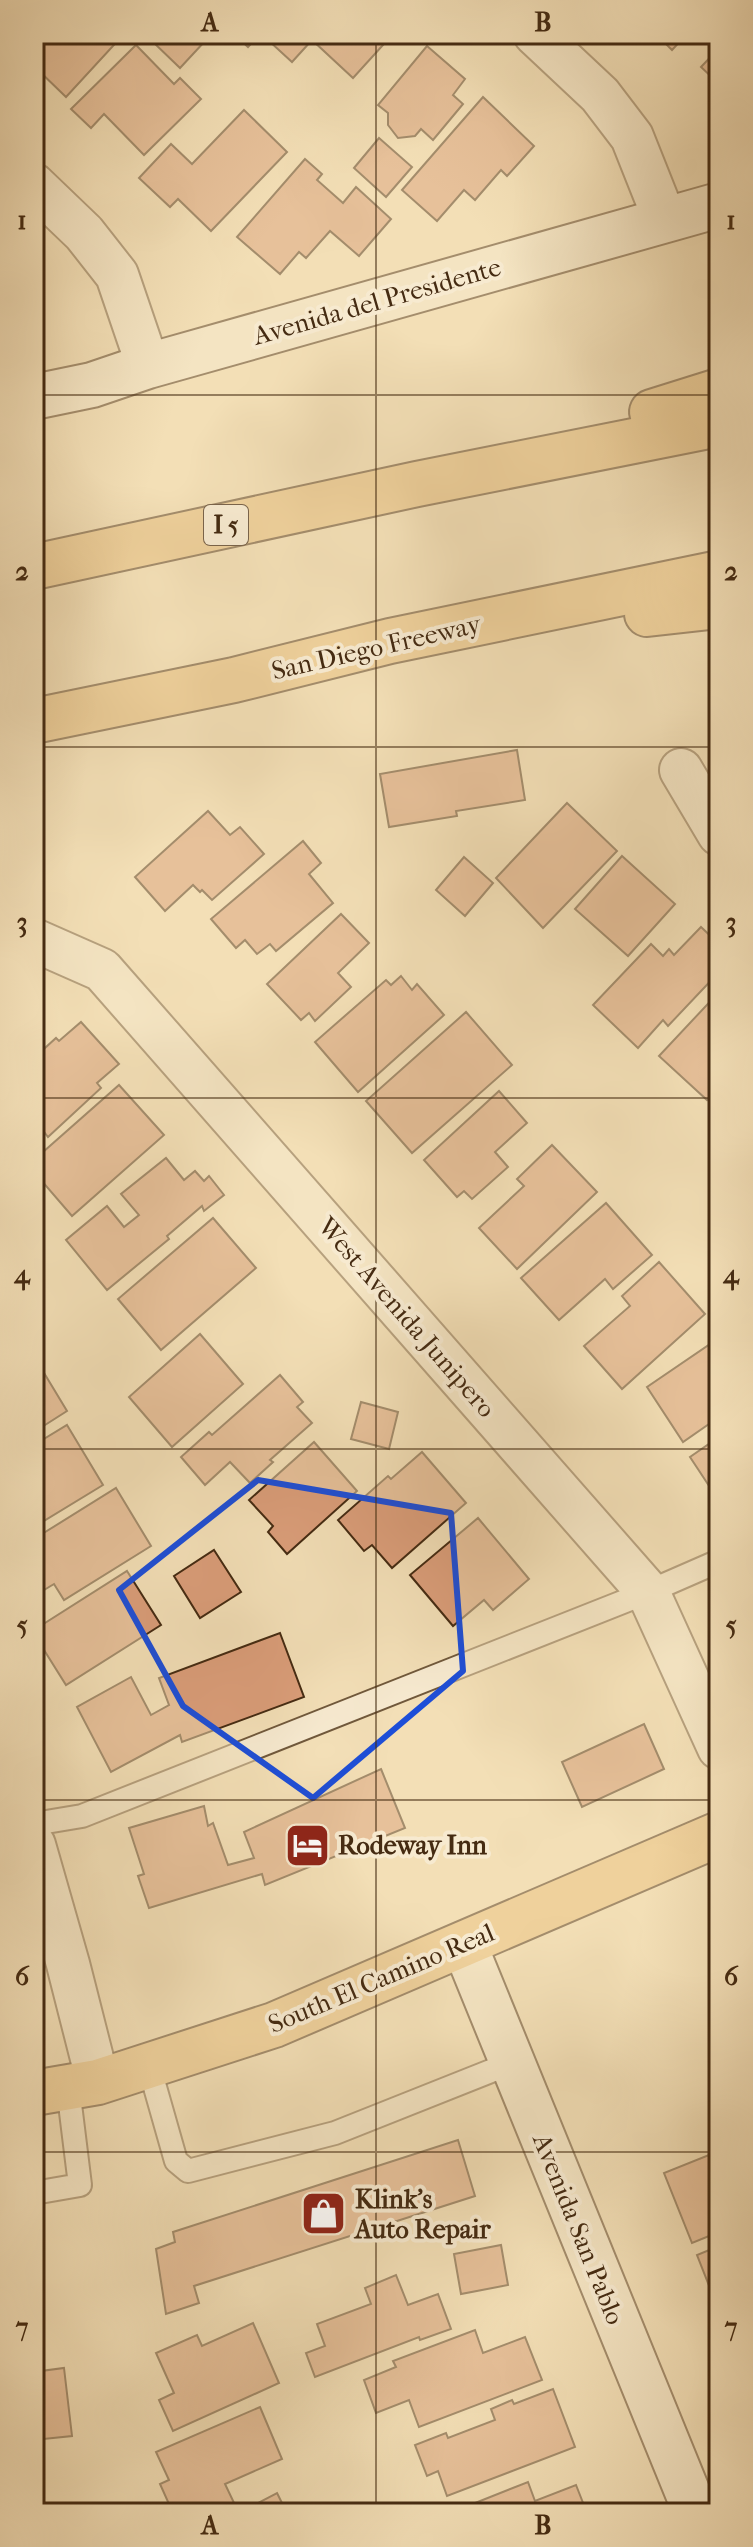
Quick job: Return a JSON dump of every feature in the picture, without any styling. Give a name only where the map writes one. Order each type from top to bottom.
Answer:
[{"type":"main road","name":"Avenida del Presidente","points":[[34,397],[92,385],[148,366],[719,205]]},
{"type":"main road","points":[[417,484],[719,391]]},
{"type":"main road","name":"I 5","points":[[34,567],[417,484],[719,424]]},
{"type":"main road","name":"San Diego Freeway","points":[[34,721],[234,680],[390,641],[719,573]]},
{"type":"main road","points":[[390,641],[719,606]]},
{"type":"main road","points":[[34,735],[234,680]]},
{"type":"main road","name":"South El Camino Real","points":[[67,2088],[149,2066],[274,2025],[719,1834]]},
{"type":"main road","name":"Avenida San Pablo","points":[[464,1944],[696,2513]]},
{"type":"street","points":[[535,34],[600,95],[632,137],[665,220]]},
{"type":"street","points":[[34,185],[84,233],[117,275],[148,366]]},
{"type":"street","points":[[681,770],[719,834]]},
{"type":"street","name":"West Avenida Junipero","points":[[34,940],[102,970],[648,1592],[719,1748]]},
{"type":"street","points":[[34,1845],[73,1990],[67,2088]]},
{"type":"lane","points":[[34,1824],[82,1816],[719,1561]]},
{"type":"lane","points":[[149,2066],[176,2161],[188,2171],[335,2133],[511,2063]]},
{"type":"lane","points":[[34,2193],[80,2185],[67,2088]]},
{"type":"highlighted area","points":[[258,1480],[451,1513],[463,1671],[313,1798],[183,1706],[119,1590]]},
{"type":"building","points":[[34,34],[124,34],[66,97],[34,66]]},
{"type":"building","points":[[159,34],[199,34],[206,40],[180,68],[152,41]]},
{"type":"building","points":[[234,34],[260,34],[248,47]]},
{"type":"building","points":[[275,34],[393,34],[353,78],[312,40],[292,62],[269,41]]},
{"type":"building","points":[[656,34],[687,34],[672,50]]},
{"type":"building","points":[[136,45],[174,84],[180,78],[201,99],[144,155],[104,114],[91,128],[71,109]]},
{"type":"building","points":[[427,46],[465,79],[453,95],[463,104],[433,140],[421,129],[415,136],[398,138],[388,125],[388,113],[378,105]]},
{"type":"building","points":[[719,48],[719,84],[701,67]]},
{"type":"building","points":[[483,97],[534,146],[507,176],[501,170],[475,200],[464,190],[437,221],[402,190]]},
{"type":"building","points":[[244,110],[287,152],[211,231],[178,199],[170,207],[139,178],[171,144],[192,164]]},
{"type":"building","points":[[379,138],[412,167],[386,197],[354,168]]},
{"type":"building","points":[[305,159],[322,174],[317,180],[343,203],[356,187],[391,219],[359,256],[330,231],[306,258],[299,252],[280,274],[237,237]]},
{"type":"building","points":[[517,750],[525,800],[456,811],[457,816],[389,827],[380,774]]},
{"type":"building","points":[[567,803],[617,851],[543,928],[496,878]]},
{"type":"building","points":[[208,811],[230,835],[240,827],[264,854],[212,900],[193,885],[165,911],[135,877]]},
{"type":"building","points":[[303,841],[321,863],[309,874],[333,903],[276,951],[270,944],[257,954],[245,940],[236,948],[211,919]]},
{"type":"building","points":[[622,856],[675,904],[628,956],[575,909]]},
{"type":"building","points":[[464,857],[493,883],[465,916],[436,890]]},
{"type":"building","points":[[341,914],[369,943],[338,973],[351,987],[315,1021],[309,1013],[301,1020],[267,984]]},
{"type":"building","points":[[701,927],[719,944],[719,972],[668,1026],[663,1020],[638,1048],[593,1005],[651,944],[663,956],[669,949],[674,955]]},
{"type":"building","points":[[401,976],[412,990],[417,984],[444,1015],[358,1092],[315,1042],[386,980],[391,985]]},
{"type":"building","points":[[719,992],[719,1087],[707,1100],[659,1056]]},
{"type":"building","points":[[466,1012],[512,1065],[412,1153],[366,1101]]},
{"type":"building","points":[[81,1022],[119,1064],[97,1083],[101,1088],[48,1137],[41,1128],[34,1134],[34,1058],[56,1038],[59,1041]]},
{"type":"building","points":[[119,1085],[164,1135],[72,1216],[34,1172],[34,1160]]},
{"type":"building","points":[[499,1091],[527,1123],[495,1152],[508,1167],[472,1199],[464,1191],[457,1197],[424,1160]]},
{"type":"building","points":[[552,1145],[597,1192],[517,1269],[479,1228],[524,1186],[517,1179]]},
{"type":"building","points":[[166,1158],[184,1180],[195,1171],[204,1181],[209,1176],[224,1195],[204,1211],[202,1206],[167,1236],[169,1239],[107,1290],[66,1240],[107,1206],[124,1227],[139,1215],[121,1194]]},
{"type":"building","points":[[606,1203],[652,1255],[613,1289],[605,1279],[559,1320],[521,1278]]},
{"type":"building","points":[[213,1218],[256,1268],[161,1350],[118,1299]]},
{"type":"building","points":[[659,1262],[705,1314],[622,1389],[584,1346],[630,1306],[622,1296]]},
{"type":"building","points":[[200,1334],[243,1384],[172,1447],[129,1397]]},
{"type":"building","points":[[719,1338],[719,1417],[683,1442],[647,1387]]},
{"type":"building","points":[[34,1359],[67,1411],[34,1432]]},
{"type":"building","points":[[280,1375],[303,1402],[297,1407],[312,1423],[270,1460],[273,1462],[250,1483],[230,1462],[205,1485],[181,1457],[209,1432],[212,1435]]},
{"type":"building","points":[[361,1402],[398,1412],[389,1449],[351,1439]]},
{"type":"building","points":[[67,1425],[103,1485],[34,1527],[34,1445]]},
{"type":"building","points":[[719,1437],[719,1501],[690,1457]]},
{"type":"building","points":[[314,1442],[357,1491],[287,1554],[268,1532],[273,1526],[249,1500]]},
{"type":"building","points":[[422,1452],[466,1503],[392,1568],[372,1545],[364,1551],[338,1520],[388,1476],[391,1479]]},
{"type":"building","points":[[116,1488],[151,1546],[64,1600],[54,1584],[34,1596],[34,1539]]},
{"type":"building","points":[[478,1518],[529,1579],[493,1610],[484,1600],[453,1626],[410,1575]]},
{"type":"building","points":[[214,1550],[241,1592],[200,1618],[174,1576]]},
{"type":"building","points":[[127,1571],[161,1625],[66,1685],[34,1630]]},
{"type":"building","points":[[280,1633],[304,1697],[182,1742],[180,1735],[111,1772],[77,1707],[131,1677],[151,1715],[169,1705],[159,1678]]},
{"type":"building","points":[[644,1724],[664,1769],[582,1807],[562,1762]]},
{"type":"building","name":"Rodeway Inn","points":[[381,1769],[405,1828],[265,1885],[262,1874],[149,1908],[138,1876],[144,1874],[129,1828],[204,1806],[208,1826],[213,1823],[228,1865],[254,1858],[244,1832]]},
{"type":"building","name":"Klink's Auto Repair","points":[[458,2140],[475,2196],[194,2286],[199,2303],[166,2314],[156,2249],[175,2242],[173,2232]]},
{"type":"building","points":[[719,2151],[719,2232],[692,2243],[664,2173]]},
{"type":"building","points":[[501,2245],[508,2285],[461,2294],[454,2254]]},
{"type":"building","points":[[719,2246],[719,2311],[697,2255]]},
{"type":"building","points":[[396,2275],[408,2305],[438,2294],[451,2329],[420,2340],[419,2337],[315,2377],[306,2353],[325,2346],[317,2324],[371,2304],[365,2288]]},
{"type":"building","points":[[253,2323],[279,2383],[173,2431],[159,2400],[174,2393],[156,2353],[197,2335],[202,2346]]},
{"type":"building","points":[[475,2330],[483,2353],[525,2337],[542,2380],[419,2427],[409,2400],[376,2413],[364,2380],[396,2367],[393,2361]]},
{"type":"building","points":[[64,2368],[72,2436],[34,2440],[34,2372]]},
{"type":"building","points":[[553,2389],[575,2447],[447,2496],[438,2471],[427,2476],[415,2445],[446,2433],[448,2438],[495,2420],[491,2409]]},
{"type":"building","points":[[260,2407],[282,2459],[225,2484],[235,2505],[215,2513],[173,2513],[160,2484],[169,2480],[156,2452]]},
{"type":"building","points":[[528,2482],[535,2501],[576,2485],[587,2513],[450,2513]]},
{"type":"building","points":[[277,2493],[287,2513],[239,2513]]},
{"type":"place","name":"Rodeway Inn","points":[[307,1845]]},
{"type":"place","name":"Klink's Auto Repair","points":[[324,2214]]}]
